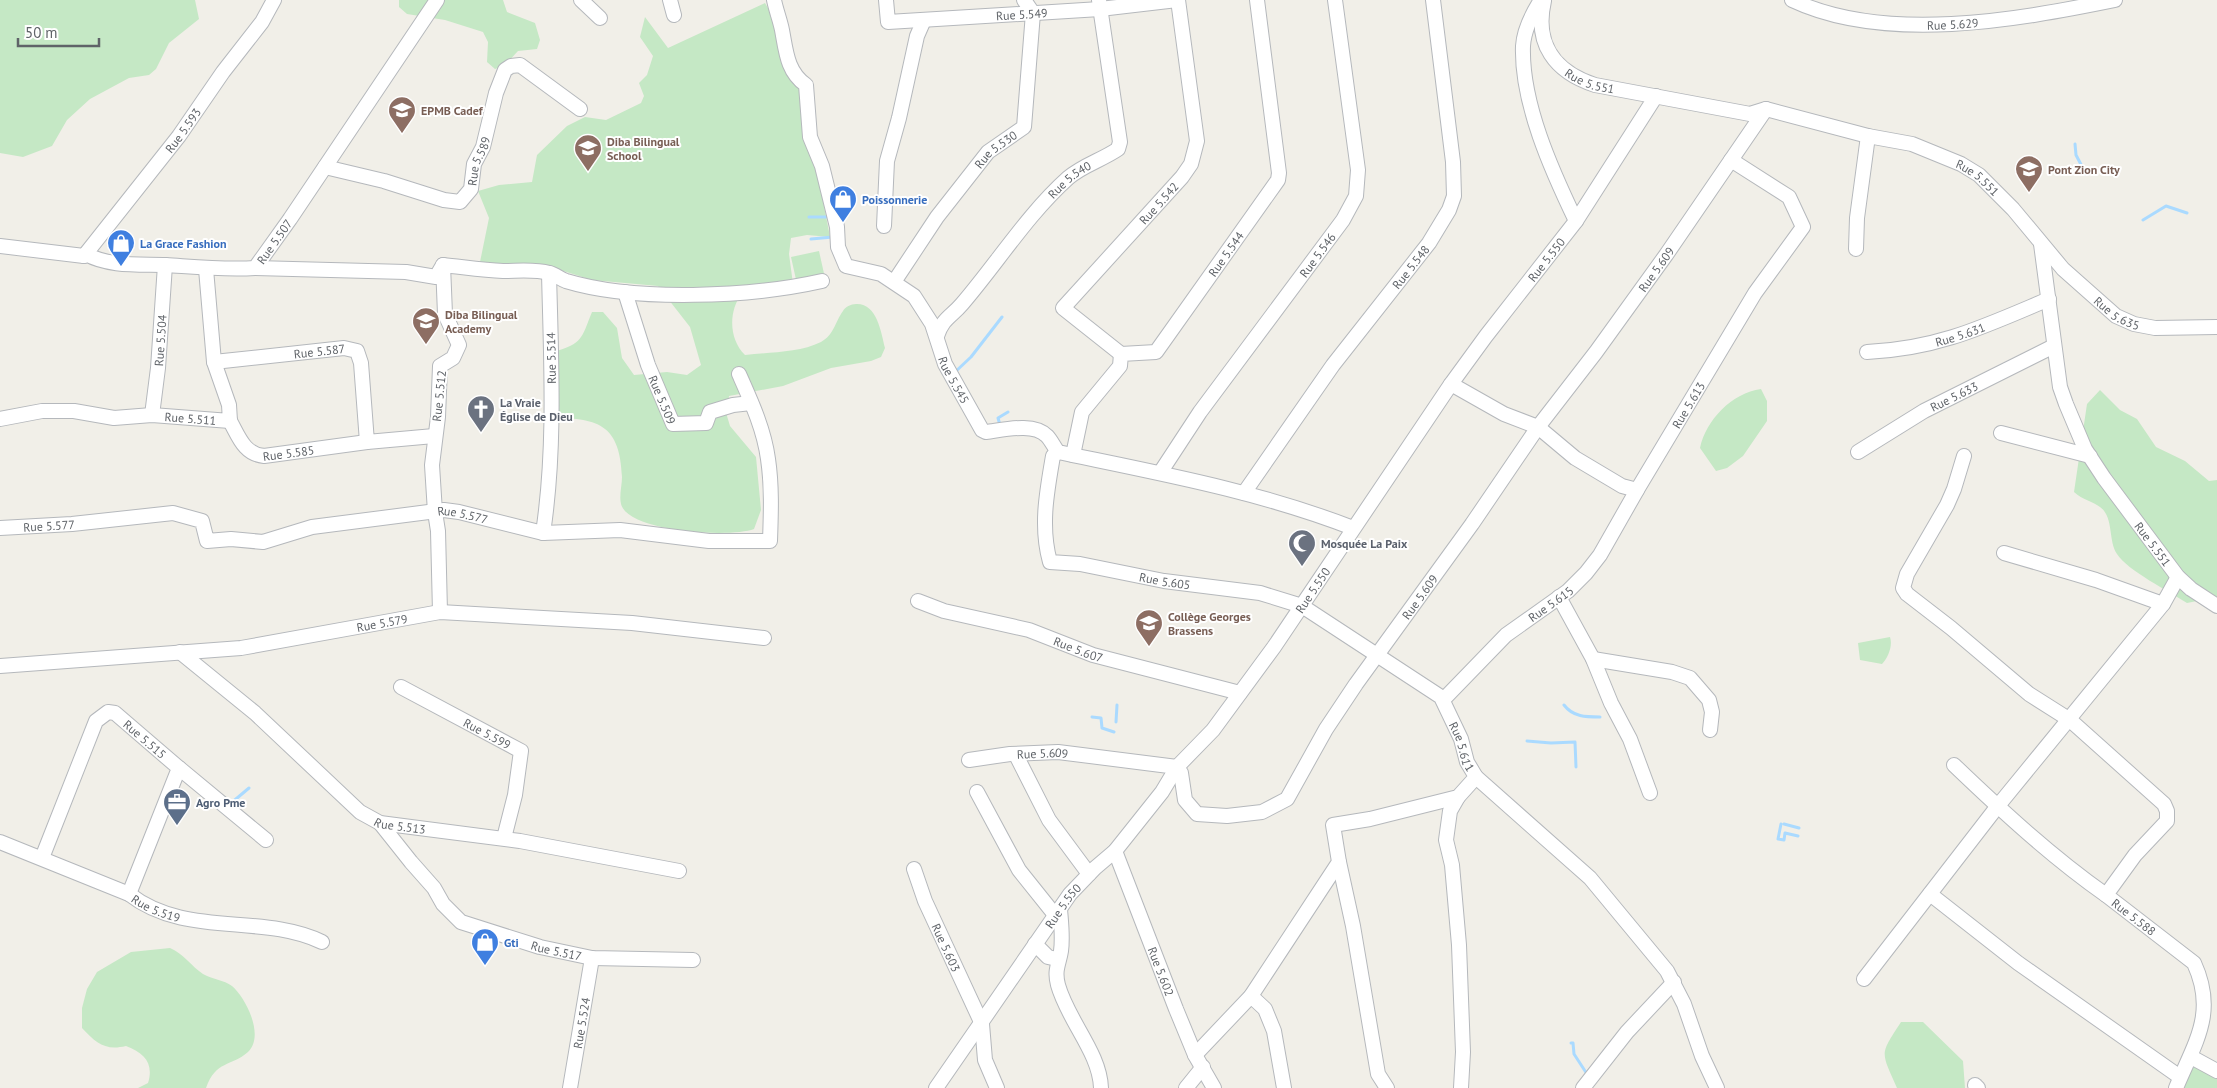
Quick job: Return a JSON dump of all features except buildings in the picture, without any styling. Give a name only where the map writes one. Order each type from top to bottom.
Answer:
[{"type":"street","name":"Rue 5.593","points":[[84,256],[179,136],[223,72],[262,22],[274,0]]},
{"type":"street","name":"Rue 5.507","points":[[0,246],[84,256],[86,254],[96,260],[115,262],[227,270],[255,268],[437,0]]},
{"type":"street","points":[[580,0],[600,18]]},
{"type":"street","points":[[670,0],[674,14]]},
{"type":"street","name":"Rue 5.545","points":[[774,0],[782,31],[785,55],[797,79],[806,85],[810,137],[822,166],[836,227],[838,247],[846,266],[881,274],[914,296],[932,324],[945,364],[982,430],[986,432],[1020,427],[1032,429],[1047,435],[1058,452]]},
{"type":"street","name":"Rue 5.549","points":[[886,0],[888,22],[1033,13],[1100,4],[1177,0]]},
{"type":"street","points":[[1024,0],[1033,13]]},
{"type":"street","name":"Rue 5.542","points":[[1121,354],[1063,308],[1182,177],[1190,164],[1196,141],[1177,0]]},
{"type":"street","name":"Rue 5.544","points":[[1121,354],[1156,352],[1278,180],[1280,173],[1257,0]]},
{"type":"street","name":"Rue 5.546","points":[[1160,473],[1200,412],[1343,220],[1356,196],[1358,170],[1335,0]]},
{"type":"street","name":"Rue 5.548","points":[[1244,493],[1333,365],[1429,243],[1449,210],[1454,196],[1453,162],[1433,0]]},
{"type":"street","points":[[1541,0],[1525,32],[1523,46],[1527,90],[1549,159],[1576,221]]},
{"type":"street","name":"Rue 5.551","points":[[1545,0],[1541,22],[1543,36],[1556,62],[1567,73],[1595,85],[1750,114],[1766,110],[1868,136],[1912,144],[1961,164],[1979,175],[2013,209],[2041,244],[2060,387],[2090,456],[2104,478],[2178,577],[2217,606]]},
{"type":"street","name":"Rue 5.629","points":[[1792,0],[1816,10],[1842,17],[1920,25],[1968,23],[2021,17],[2115,0]]},
{"type":"street","name":"Rue 5.540","points":[[937,336],[940,326],[947,317],[961,306],[1020,229],[1062,184],[1084,167],[1118,149],[1120,142],[1100,4]]},
{"type":"street","name":"Rue 5.530","points":[[894,282],[937,217],[988,152],[1024,127],[1033,13]]},
{"type":"street","points":[[884,226],[887,161],[899,118],[917,36],[924,20]]},
{"type":"street","name":"Rue 5.589","points":[[325,167],[384,181],[444,200],[460,202],[471,189],[474,164],[483,147],[496,93],[505,70],[511,66],[520,65],[580,109]]},
{"type":"street","name":"Rue 5.550","points":[[936,1088],[982,1024],[1057,912],[1089,874],[1115,851],[1162,792],[1177,766],[1213,730],[1240,693],[1302,606],[1353,528],[1486,336],[1576,221],[1656,96]]},
{"type":"street","name":"Rue 5.609","points":[[969,760],[1058,752],[1177,766],[1182,773],[1185,800],[1197,814],[1227,816],[1262,812],[1287,799],[1326,729],[1356,684],[1379,655],[1472,524],[1538,426],[1596,352],[1666,255],[1766,110]]},
{"type":"street","points":[[1856,249],[1857,218],[1868,136]]},
{"type":"street","name":"Rue 5.613","points":[[1637,490],[1755,293],[1803,227],[1789,197],[1731,160]]},
{"type":"street","name":"Rue 5.635","points":[[2041,244],[2064,269],[2116,316],[2134,324],[2155,328],[2217,327]]},
{"type":"street","points":[[255,268],[406,272],[436,277],[443,265],[549,273],[565,281],[625,292],[708,293],[791,288],[822,281]]},
{"type":"street","name":"Rue 5.512","points":[[440,612],[438,531],[432,465],[434,436],[438,417],[440,366],[453,358],[459,345],[445,314],[443,265]]},
{"type":"street","name":"Rue 5.504","points":[[152,415],[158,368],[165,266]]},
{"type":"street","name":"Rue 5.511","points":[[0,419],[42,411],[74,411],[114,418],[152,415],[230,421],[229,405],[214,362],[206,269]]},
{"type":"street","name":"Rue 5.514","points":[[543,533],[548,500],[551,444],[552,366],[549,273]]},
{"type":"street","name":"Rue 5.509","points":[[625,292],[648,365],[673,424],[706,422],[710,412],[751,402]]},
{"type":"street","name":"Rue 5.631","points":[[1867,352],[1905,350],[1933,344],[1974,331],[2049,299]]},
{"type":"street","name":"Rue 5.633","points":[[1858,452],[1924,411],[2054,346]]},
{"type":"street","name":"Rue 5.587","points":[[214,362],[351,349],[357,352],[361,363],[367,442]]},
{"type":"street","points":[[1073,455],[1082,412],[1120,366],[1121,354]]},
{"type":"street","name":"Rue 5.577","points":[[0,528],[135,519],[174,513],[202,521],[208,541],[231,539],[263,542],[312,527],[444,510],[460,512],[543,533],[620,530],[709,541],[770,541],[772,489],[768,457],[763,434],[739,374]]},
{"type":"street","points":[[1452,384],[1504,414],[1538,426],[1575,458],[1622,486],[1637,490]]},
{"type":"street","name":"Rue 5.585","points":[[230,421],[246,448],[253,455],[264,456],[367,442]]},
{"type":"street","points":[[2001,433],[2090,456]]},
{"type":"street","points":[[367,442],[434,436]]},
{"type":"street","points":[[1058,452],[1244,493],[1311,512],[1353,528]]},
{"type":"street","name":"Rue 5.605","points":[[1058,452],[1052,456],[1046,498],[1045,541],[1050,562],[1080,564],[1164,581],[1260,592],[1302,606],[1379,655]]},
{"type":"street","points":[[1964,456],[1954,489],[1907,574],[1903,588],[1906,594],[1951,628],[2029,694],[2070,720]]},
{"type":"street","name":"Rue 5.615","points":[[1443,700],[1506,635],[1559,597],[1580,579],[1595,561],[1637,490]]},
{"type":"street","points":[[2004,553],[2105,583],[2163,604]]},
{"type":"street","points":[[1864,979],[1998,807],[2163,604],[2178,577]]},
{"type":"street","points":[[1559,597],[1593,659],[1611,703],[1630,739],[1650,793]]},
{"type":"street","name":"Rue 5.607","points":[[918,601],[944,611],[1029,630],[1101,658],[1240,693]]},
{"type":"street","name":"Rue 5.579","points":[[0,666],[242,648],[440,612],[632,624],[764,638]]},
{"type":"street","name":"Rue 5.513","points":[[180,652],[255,713],[360,812],[380,823],[504,838],[679,871]]},
{"type":"street","name":"Rue 5.611","points":[[1379,655],[1432,689],[1443,700],[1476,777],[1458,797]]},
{"type":"street","points":[[1593,659],[1672,672],[1690,678],[1709,700],[1712,712],[1710,730]]},
{"type":"street","name":"Rue 5.599","points":[[401,687],[521,752],[515,795],[504,838]]},
{"type":"street","name":"Rue 5.515","points":[[42,858],[93,729],[101,716],[108,712],[115,712],[179,768],[129,894]]},
{"type":"street","name":"Rue 5.588","points":[[2070,720],[2164,804],[2168,811],[2167,821],[2135,855],[2106,896],[2194,963],[2208,982],[2212,991],[2214,1004],[2211,1022],[2178,1083]]},
{"type":"street","points":[[1016,755],[1049,820],[1089,874]]},
{"type":"street","points":[[1954,765],[1998,807],[2086,882],[2106,896]]},
{"type":"street","points":[[179,768],[266,840]]},
{"type":"street","points":[[1476,777],[1590,878],[1628,922],[1674,982],[1702,1056],[1717,1088]]},
{"type":"street","points":[[977,792],[1019,870],[1057,912],[1061,950],[1057,959],[1056,979],[1063,1003],[1099,1072],[1101,1088]]},
{"type":"street","points":[[1387,1088],[1378,1074],[1353,926],[1333,825],[1370,819],[1458,797]]},
{"type":"street","points":[[1458,797],[1450,811],[1446,840],[1452,864],[1459,945],[1463,1052],[1461,1088]]},
{"type":"street","name":"Rue 5.517","points":[[380,823],[410,862],[434,888],[443,904],[461,922],[540,947],[592,958],[693,960]]},
{"type":"street","name":"Rue 5.519","points":[[0,842],[129,894],[137,901],[165,912],[205,923],[277,928],[289,932],[303,932],[322,942]]},
{"type":"street","name":"Rue 5.602","points":[[1115,851],[1176,1009],[1196,1055],[1214,1088]]},
{"type":"street","points":[[1196,1055],[1251,996],[1339,862]]},
{"type":"street","name":"Rue 5.603","points":[[914,869],[925,901],[982,1024]]},
{"type":"street","points":[[1930,894],[2178,1083]]},
{"type":"street","points":[[1035,944],[1048,957],[1057,959]]},
{"type":"street","name":"Rue 5.524","points":[[570,1088],[592,958]]},
{"type":"street","points":[[1583,1088],[1627,1032],[1674,982]]},
{"type":"street","points":[[1251,996],[1265,1009],[1274,1031],[1284,1088]]},
{"type":"street","points":[[982,1024],[985,1060],[997,1088]]},
{"type":"street","points":[[2193,1058],[2217,1071]]},
{"type":"street","points":[[1186,1088],[1203,1067]]},
{"type":"green space","points":[[0,0],[195,0],[199,19],[169,43],[156,69],[149,75],[129,78],[90,99],[67,120],[52,146],[23,157],[0,153]]},
{"type":"green space","points":[[399,0],[503,0],[507,12],[535,23],[540,40],[537,49],[518,51],[504,66],[495,69],[487,62],[488,42],[483,32],[445,20],[407,14],[399,7]]},
{"type":"green space","points":[[765,3],[774,18],[802,92],[830,237],[807,235],[791,238],[789,254],[793,284],[742,293],[734,308],[733,333],[740,349],[745,355],[794,350],[812,346],[829,336],[845,308],[856,304],[869,308],[873,313],[880,327],[885,348],[881,357],[871,361],[831,368],[783,386],[729,396],[727,416],[730,426],[756,457],[761,510],[754,529],[724,533],[660,527],[641,521],[628,513],[621,504],[622,477],[620,460],[617,446],[612,436],[595,423],[569,418],[553,418],[554,352],[571,346],[580,339],[592,312],[603,312],[617,328],[622,358],[634,375],[667,372],[687,375],[701,365],[690,327],[658,286],[592,280],[557,269],[480,262],[489,218],[478,191],[499,185],[532,182],[537,155],[567,126],[585,117],[606,120],[641,103],[644,96],[639,83],[647,75],[653,56],[640,37],[645,17],[668,48]]},
{"type":"green space","points":[[819,251],[825,278],[797,284],[791,257]]},
{"type":"green space","points":[[1761,389],[1767,401],[1767,421],[1743,456],[1727,468],[1716,471],[1700,448],[1708,428],[1714,418],[1731,402],[1740,396]]},
{"type":"green space","points":[[2100,390],[2120,410],[2137,419],[2156,447],[2185,461],[2209,481],[2217,480],[2217,597],[2187,603],[2130,567],[2114,549],[2109,523],[2104,511],[2074,492],[2087,404]]},
{"type":"green space","points":[[1890,637],[1889,652],[1882,664],[1860,660],[1858,643]]},
{"type":"green space","points":[[170,948],[179,953],[203,974],[232,986],[243,999],[252,1018],[255,1037],[253,1045],[242,1057],[219,1068],[210,1079],[206,1088],[138,1088],[148,1083],[150,1076],[149,1065],[143,1056],[126,1046],[112,1047],[101,1044],[82,1028],[82,1008],[87,989],[97,972],[131,952]]},
{"type":"green space","points":[[1901,1022],[1923,1022],[1963,1061],[1965,1088],[1897,1088],[1885,1060],[1885,1054],[1889,1041]]},
{"type":"green space","points":[[2212,1066],[2217,1069],[2217,1088],[2181,1088],[2189,1068]]},
{"type":"waterway","points":[[2075,144],[2076,155],[2086,174]]},
{"type":"waterway","points":[[2143,220],[2166,206],[2187,213]]},
{"type":"waterway","points":[[809,217],[830,217]]},
{"type":"waterway","points":[[811,239],[833,237]]},
{"type":"waterway","points":[[954,373],[971,357],[1002,317]]},
{"type":"waterway","points":[[1000,425],[998,418],[1008,412]]},
{"type":"waterway","points":[[1116,722],[1117,705]]},
{"type":"waterway","points":[[1564,705],[1576,714],[1600,717]]},
{"type":"waterway","points":[[1092,717],[1101,718],[1102,728],[1114,732]]},
{"type":"waterway","points":[[1527,741],[1575,742],[1576,767]]},
{"type":"waterway","points":[[230,804],[249,788]]},
{"type":"waterway","points":[[1781,824],[1778,839],[1784,840],[1785,833],[1798,836]]},
{"type":"waterway","points":[[1784,824],[1799,828]]},
{"type":"waterway","points":[[1571,1043],[1573,1043],[1574,1054],[1587,1074]]},
{"type":"place","name":"EPMB Cadef","points":[[402,134]]},
{"type":"place","name":"Diba Bilingual School","points":[[588,172]]},
{"type":"place","name":"Pont Zion City","points":[[2029,193]]},
{"type":"place","name":"Poissonnerie","points":[[843,223]]},
{"type":"place","name":"La Grace Fashion","points":[[121,267]]},
{"type":"place","name":"Diba Bilingual Academy","points":[[426,345]]},
{"type":"place","name":"La Vraie Église de Dieu","points":[[481,433]]},
{"type":"place","name":"Mosquée La Paix","points":[[1302,567]]},
{"type":"place","name":"Collège Georges Brassens","points":[[1149,647]]},
{"type":"place","name":"Agro Pme","points":[[177,826]]},
{"type":"place","name":"Gti","points":[[485,966]]}]
